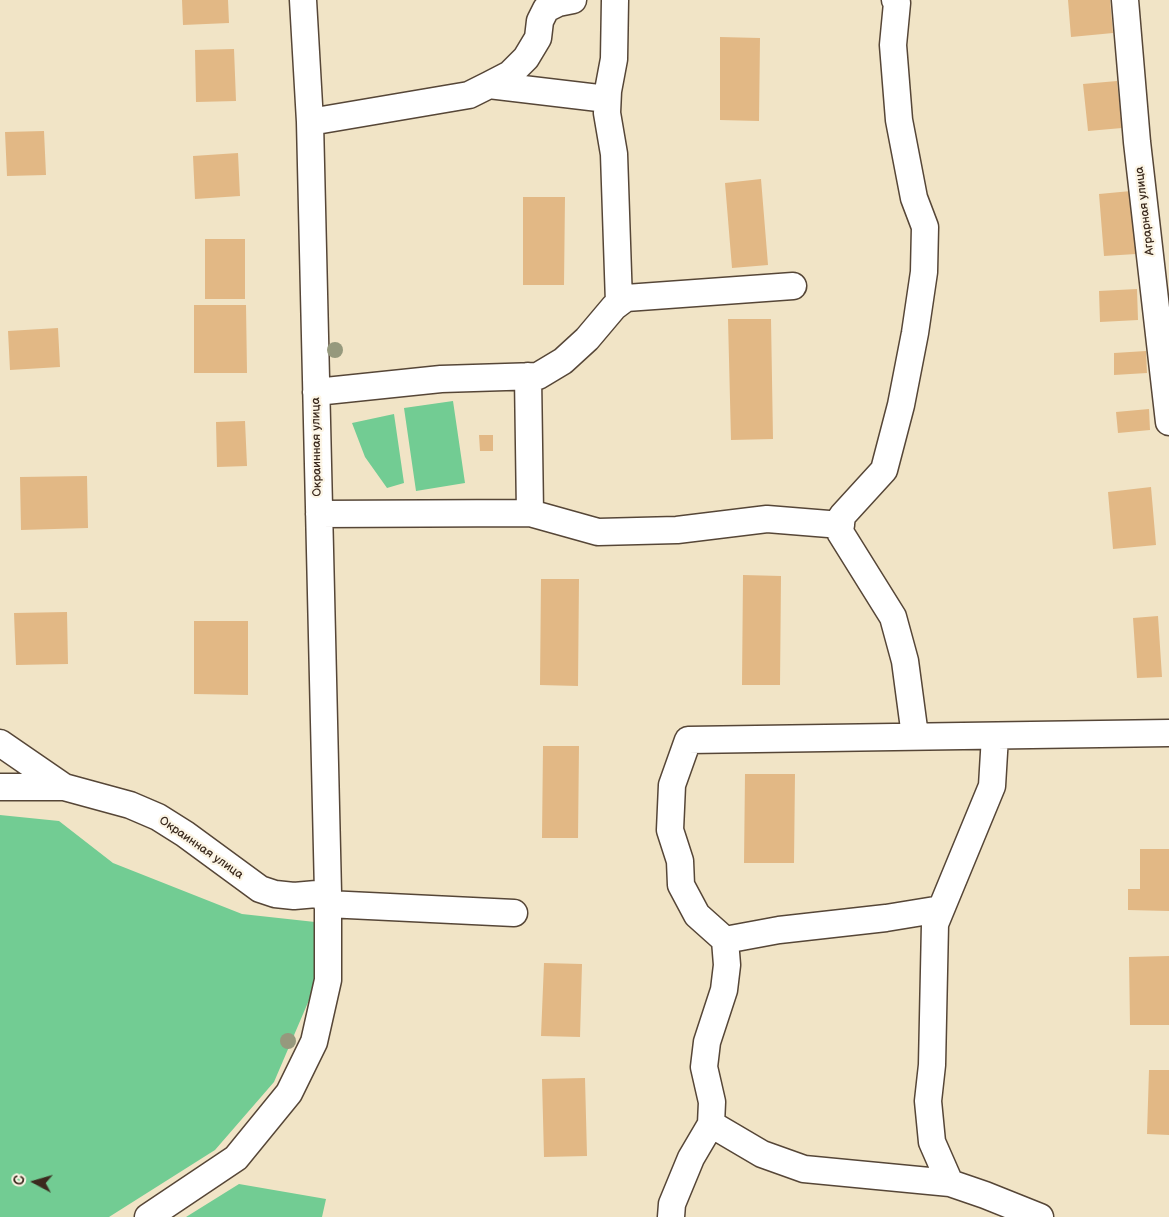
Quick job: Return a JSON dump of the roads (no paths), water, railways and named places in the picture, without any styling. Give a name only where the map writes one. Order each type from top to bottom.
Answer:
[{"type":"street","name":"Окраинная улица","points":[[148,1217],[236,1158],[288,1094],[314,1042],[328,980],[310,122],[303,0]]},
{"type":"street","points":[[310,122],[469,94],[489,85],[510,74],[526,58],[538,38],[540,22],[538,4],[573,0]]},
{"type":"street","points":[[615,0],[614,59],[607,99],[607,114],[614,154],[619,303]]},
{"type":"street","points":[[895,0],[897,3],[893,45],[899,120],[914,198],[925,228],[924,272],[915,333],[901,405],[884,470],[842,516],[840,532],[892,617],[906,661],[915,736]]},
{"type":"street","name":"Аграрная улица","points":[[1125,0],[1137,142],[1169,422]]},
{"type":"street","points":[[489,85],[607,99]]},
{"type":"street","points":[[316,392],[441,379],[538,376],[563,361],[626,298],[793,286]]},
{"type":"street","points":[[528,376],[530,513]]},
{"type":"street","points":[[319,514],[530,513],[598,532],[677,530],[767,519],[841,525]]},
{"type":"street","points":[[671,1217],[672,1204],[691,1158],[711,1124],[712,1102],[704,1067],[707,1042],[724,990],[726,965],[725,940],[697,915],[681,885],[680,862],[670,830],[672,785],[688,740],[1169,733]]},
{"type":"street","points":[[950,1183],[932,1142],[928,1102],[932,1065],[935,924],[992,786],[995,736]]},
{"type":"street","name":"Окраинная улица","points":[[0,743],[64,787],[130,805],[158,817],[185,834],[260,889],[275,894],[327,899]]},
{"type":"street","points":[[0,786],[64,787]]},
{"type":"street","points":[[327,899],[514,913]]},
{"type":"street","points":[[725,940],[780,930],[886,918],[941,908]]},
{"type":"street","points":[[711,1124],[762,1154],[804,1169],[950,1183],[1040,1217]]}]
